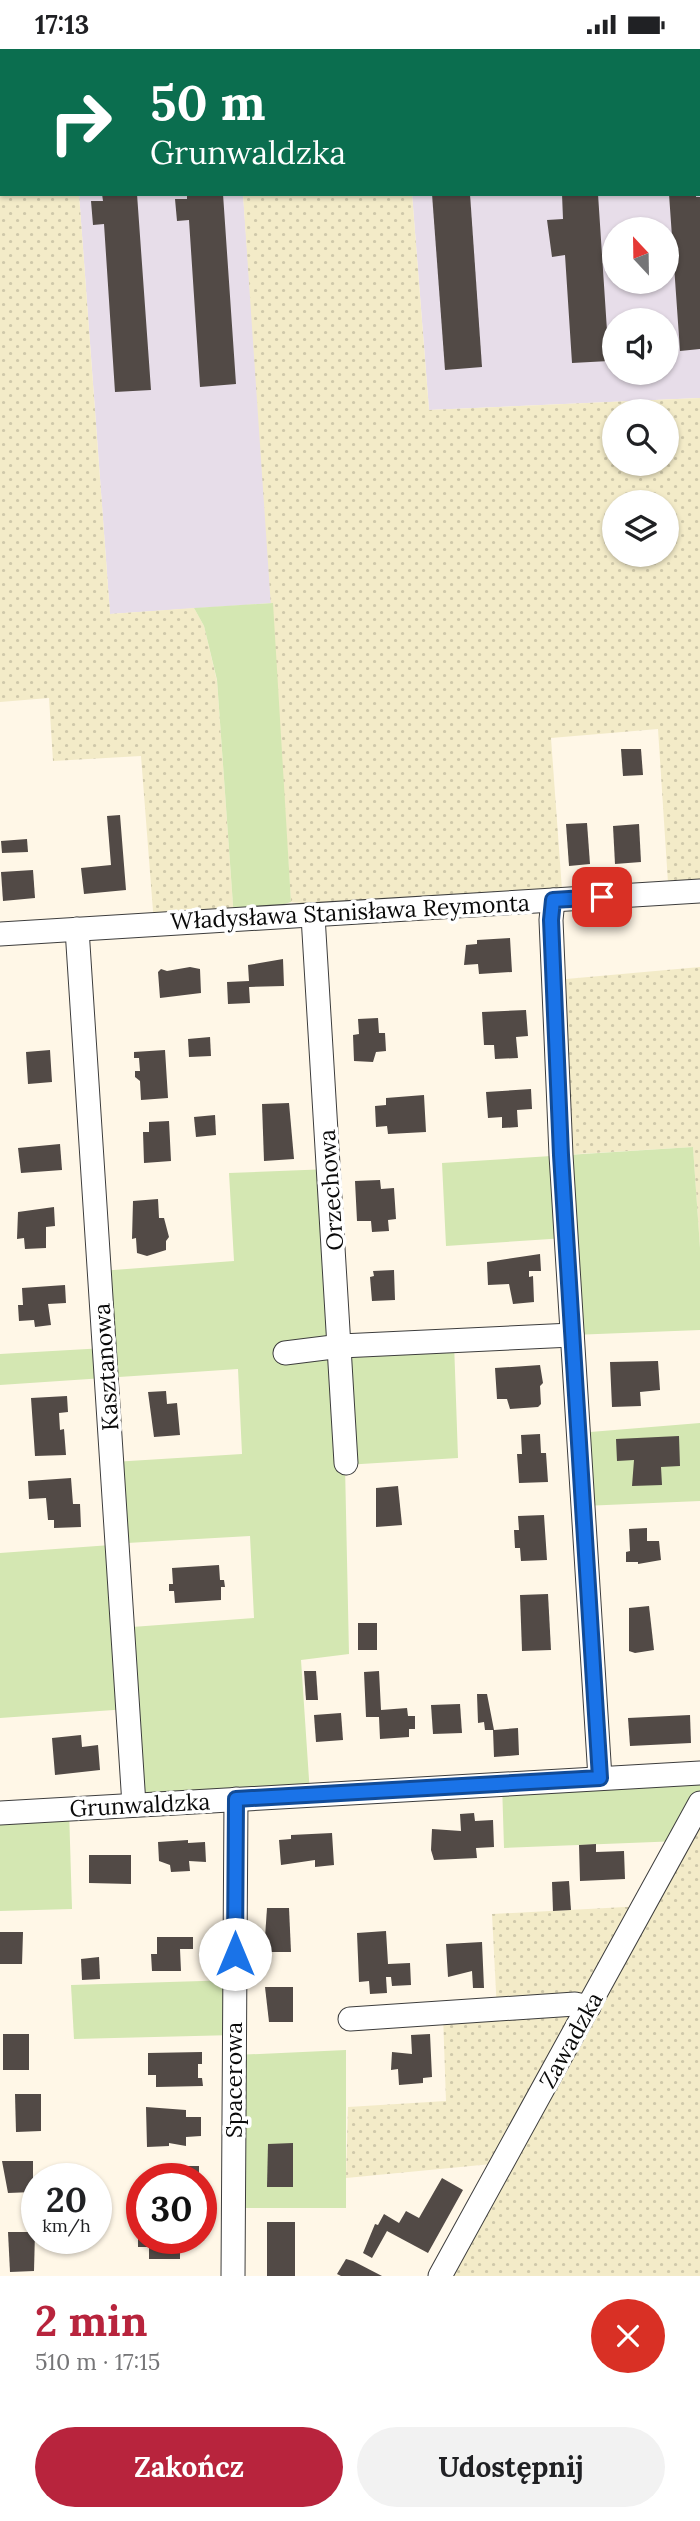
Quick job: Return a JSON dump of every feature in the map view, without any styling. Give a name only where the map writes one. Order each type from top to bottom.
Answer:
[{"type":"street","name":"Władysława Stanisława Reymonta","points":[[0,935],[700,891]]},
{"type":"street","points":[[553,900],[551,920],[561,1155],[600,1778]]},
{"type":"street","name":"Orzechowa","points":[[313,916],[346,1463]]},
{"type":"street","name":"Kasztanowa","points":[[77,929],[134,1805]]},
{"type":"street","points":[[285,1353],[341,1346],[572,1335]]},
{"type":"street","name":"Grunwaldzka","points":[[0,1814],[700,1773]]},
{"type":"street","name":"Spacerowa","points":[[233,2276],[236,1799]]},
{"type":"street","name":"Zawadzka","points":[[440,2276],[700,1803]]},
{"type":"street","points":[[349,2019],[575,2004],[589,2007]]},
{"type":"shaded area","points":[[0,196],[79,196],[110,614],[194,608],[204,626],[217,681],[234,919],[154,924],[141,756],[53,761],[49,698],[0,702]]},
{"type":"shaded area","points":[[79,196],[243,196],[273,603],[110,614]]},
{"type":"shaded area","points":[[243,196],[412,196],[429,410],[602,402],[602,476],[679,476],[677,399],[700,398],[700,881],[668,883],[658,729],[551,738],[562,890],[326,906],[291,902]]},
{"type":"shaded area","points":[[412,196],[700,196],[700,398],[602,399],[602,402],[429,410]]},
{"type":"shaded area","points":[[700,967],[700,1248],[693,1147],[561,1155],[555,980]]},
{"type":"shaded area","points":[[700,1803],[700,2276],[440,2276],[502,2163],[346,2178],[348,2107],[446,2101],[443,2014],[497,2011],[492,1914],[644,1906]]},
{"type":"green space","points":[[273,603],[291,902],[234,919],[217,680],[204,626],[194,608]]},
{"type":"green space","points":[[693,1147],[700,1248],[700,1330],[572,1335],[566,1238],[446,1246],[442,1163]]},
{"type":"green space","points":[[330,1169],[341,1346],[454,1342],[458,1458],[345,1465],[349,1654],[301,1660],[310,1794],[134,1805],[128,1709],[0,1718],[0,1553],[111,1545],[132,1627],[254,1618],[250,1536],[127,1543],[113,1462],[242,1454],[238,1369],[0,1385],[0,1354],[105,1348],[100,1271],[234,1261],[229,1173]]},
{"type":"green space","points":[[700,1423],[700,1501],[583,1506],[578,1433]]},
{"type":"green space","points":[[700,1773],[700,1803],[680,1841],[504,1848],[502,1784]]},
{"type":"green space","points":[[69,1809],[72,1909],[0,1911],[0,1813]]},
{"type":"green space","points":[[235,1980],[235,2035],[74,2039],[71,1985]]},
{"type":"green space","points":[[346,2050],[346,2208],[233,2208],[235,2055]]},
{"type":"building","points":[[102,196],[137,196],[151,390],[115,392],[104,224],[93,225],[91,201],[103,201]]},
{"type":"building","points":[[187,196],[223,196],[236,384],[200,387],[189,220],[177,221],[175,199],[187,199]]},
{"type":"building","points":[[432,196],[470,196],[482,367],[445,370]]},
{"type":"building","points":[[562,196],[598,196],[602,294],[605,294],[606,308],[602,308],[602,361],[572,363],[565,255],[552,257],[547,220],[563,219]]},
{"type":"building","points":[[669,196],[700,197],[700,349],[680,351],[676,294],[679,294],[679,217],[671,217]]},
{"type":"building","points":[[621,749],[641,749],[643,775],[623,776]]},
{"type":"building","points":[[120,815],[126,890],[84,894],[81,868],[111,865],[107,816]]},
{"type":"building","points":[[587,823],[590,864],[569,866],[566,824]]},
{"type":"building","points":[[639,824],[641,862],[615,864],[613,826]]},
{"type":"building","points":[[27,839],[28,852],[2,853],[1,841]]},
{"type":"building","points":[[33,870],[35,898],[3,901],[1,872]]},
{"type":"building","points":[[510,938],[512,972],[479,974],[478,964],[464,965],[466,945],[477,944],[477,940]]},
{"type":"building","points":[[283,959],[284,986],[249,987],[250,1003],[228,1004],[227,982],[249,981],[248,965]]},
{"type":"building","points":[[190,967],[200,969],[201,993],[160,998],[158,972],[161,969],[167,971]]},
{"type":"building","points":[[526,1010],[528,1036],[516,1037],[518,1058],[495,1059],[494,1045],[484,1045],[482,1012]]},
{"type":"building","points":[[378,1018],[379,1033],[385,1033],[386,1051],[376,1052],[373,1062],[354,1061],[353,1035],[359,1034],[358,1019]]},
{"type":"building","points":[[210,1037],[211,1056],[189,1057],[188,1039]]},
{"type":"building","points":[[50,1050],[52,1082],[28,1084],[26,1052]]},
{"type":"building","points":[[165,1050],[168,1098],[141,1100],[140,1081],[135,1077],[135,1071],[140,1071],[139,1058],[134,1058],[134,1052]]},
{"type":"building","points":[[531,1089],[532,1109],[517,1110],[518,1127],[502,1128],[502,1117],[488,1118],[486,1092]]},
{"type":"building","points":[[424,1095],[426,1132],[388,1134],[387,1126],[376,1127],[375,1106],[386,1105],[386,1098]]},
{"type":"building","points":[[289,1103],[294,1159],[264,1161],[262,1104]]},
{"type":"building","points":[[215,1115],[216,1135],[196,1137],[194,1117]]},
{"type":"building","points":[[169,1121],[171,1161],[144,1163],[143,1132],[149,1132],[149,1122]]},
{"type":"building","points":[[60,1144],[62,1170],[21,1173],[18,1148]]},
{"type":"building","points":[[380,1180],[381,1189],[394,1188],[396,1219],[388,1220],[389,1231],[372,1232],[371,1221],[357,1221],[355,1181]]},
{"type":"building","points":[[158,1199],[159,1218],[164,1218],[169,1237],[166,1250],[147,1256],[137,1253],[136,1238],[132,1239],[133,1201]]},
{"type":"building","points":[[54,1207],[55,1226],[46,1227],[46,1248],[25,1249],[24,1238],[17,1239],[18,1212]]},
{"type":"building","points":[[540,1254],[541,1271],[529,1271],[529,1277],[533,1276],[534,1302],[513,1304],[509,1284],[488,1285],[487,1262]]},
{"type":"building","points":[[394,1270],[395,1300],[372,1301],[370,1277],[374,1276],[373,1271]]},
{"type":"building","points":[[65,1285],[66,1303],[48,1304],[51,1325],[35,1327],[34,1320],[19,1321],[18,1305],[23,1305],[22,1288]]},
{"type":"building","points":[[658,1361],[660,1390],[640,1392],[641,1406],[612,1407],[610,1362]]},
{"type":"building","points":[[540,1365],[543,1383],[540,1386],[541,1404],[538,1407],[510,1409],[507,1399],[497,1399],[495,1368]]},
{"type":"building","points":[[166,1391],[167,1404],[177,1403],[180,1435],[154,1437],[148,1392]]},
{"type":"building","points":[[67,1396],[68,1412],[59,1413],[60,1430],[64,1429],[66,1455],[35,1456],[31,1398]]},
{"type":"building","points":[[540,1434],[541,1453],[546,1453],[548,1482],[519,1483],[517,1454],[522,1454],[521,1435]]},
{"type":"building","points":[[679,1436],[680,1466],[661,1467],[662,1485],[632,1486],[634,1460],[617,1461],[616,1439]]},
{"type":"building","points":[[71,1478],[73,1504],[80,1504],[81,1527],[54,1528],[54,1520],[48,1520],[46,1498],[29,1499],[28,1481]]},
{"type":"building","points":[[398,1486],[402,1525],[376,1527],[376,1488]]},
{"type":"building","points":[[544,1515],[547,1560],[521,1561],[520,1548],[515,1548],[514,1530],[519,1530],[518,1516]]},
{"type":"building","points":[[647,1528],[647,1541],[659,1541],[661,1560],[638,1564],[626,1562],[626,1552],[630,1551],[629,1529]]},
{"type":"building","points":[[219,1565],[220,1580],[224,1580],[225,1587],[221,1587],[221,1600],[175,1603],[174,1591],[169,1591],[169,1584],[173,1584],[172,1568]]},
{"type":"building","points":[[548,1594],[551,1650],[522,1651],[520,1595]]},
{"type":"building","points":[[649,1606],[654,1650],[635,1653],[629,1651],[629,1608]]},
{"type":"building","points":[[358,1623],[377,1623],[377,1650],[358,1650]]},
{"type":"building","points":[[304,1671],[316,1671],[318,1700],[306,1700]]},
{"type":"building","points":[[379,1671],[381,1710],[407,1708],[408,1716],[415,1716],[415,1729],[409,1729],[409,1737],[380,1739],[379,1717],[366,1717],[364,1672]]},
{"type":"building","points":[[477,1694],[487,1694],[494,1730],[518,1728],[519,1755],[494,1757],[493,1730],[485,1730],[484,1722],[478,1723]]},
{"type":"building","points":[[460,1704],[462,1733],[433,1734],[431,1705]]},
{"type":"building","points":[[341,1713],[343,1740],[316,1742],[314,1715]]},
{"type":"building","points":[[690,1715],[691,1743],[630,1746],[628,1718]]},
{"type":"building","points":[[81,1735],[82,1747],[98,1745],[100,1770],[55,1775],[52,1738]]},
{"type":"building","points":[[474,1813],[475,1821],[493,1820],[494,1847],[476,1848],[477,1858],[434,1860],[431,1850],[432,1829],[461,1831],[460,1814]]},
{"type":"building","points":[[332,1833],[334,1865],[315,1867],[315,1860],[281,1865],[279,1840],[291,1839],[291,1835]]},
{"type":"building","points":[[188,1840],[188,1843],[205,1842],[206,1862],[189,1861],[190,1871],[171,1872],[170,1865],[159,1861],[158,1842]]},
{"type":"building","points":[[596,1844],[596,1852],[624,1851],[625,1879],[580,1881],[579,1845]]},
{"type":"building","points":[[89,1855],[131,1855],[131,1884],[89,1883]]},
{"type":"building","points":[[569,1881],[571,1910],[553,1911],[552,1882]]},
{"type":"building","points":[[267,1908],[289,1908],[291,1952],[264,1952]]},
{"type":"building","points":[[386,1931],[388,1964],[410,1963],[411,1985],[392,1986],[391,1977],[386,1977],[387,1993],[370,1994],[369,1981],[359,1982],[357,1933]]},
{"type":"building","points":[[0,1932],[23,1932],[22,1964],[0,1964]]},
{"type":"building","points":[[157,1937],[193,1937],[193,1949],[180,1949],[181,1971],[152,1971],[151,1954],[157,1954]]},
{"type":"building","points":[[482,1942],[484,1988],[473,1988],[472,1971],[448,1977],[446,1944]]},
{"type":"building","points":[[99,1957],[100,1979],[82,1980],[81,1959]]},
{"type":"building","points":[[265,1987],[293,1987],[293,2022],[269,2022]]},
{"type":"building","points":[[3,2034],[29,2034],[29,2070],[3,2070]]},
{"type":"building","points":[[430,2034],[432,2077],[423,2078],[423,2083],[399,2085],[398,2069],[391,2070],[392,2052],[412,2054],[411,2035]]},
{"type":"building","points":[[202,2052],[202,2064],[198,2064],[198,2078],[202,2078],[203,2086],[156,2087],[156,2075],[148,2075],[148,2053]]},
{"type":"building","points":[[15,2094],[41,2094],[41,2131],[16,2132]]},
{"type":"building","points":[[146,2107],[186,2110],[186,2117],[201,2117],[201,2136],[186,2137],[186,2146],[169,2143],[169,2146],[147,2147]]},
{"type":"building","points":[[293,2143],[293,2187],[267,2187],[268,2144]]},
{"type":"building","points":[[2,2161],[33,2161],[21,2163],[21,2192],[8,2193]]},
{"type":"building","points":[[442,2178],[463,2190],[428,2253],[387,2231],[372,2258],[363,2253],[375,2224],[378,2225],[384,2214],[399,2223],[406,2211],[419,2218]]},
{"type":"building","points":[[267,2222],[295,2222],[295,2276],[267,2276]]},
{"type":"building","points":[[8,2232],[21,2232],[21,2254],[34,2254],[34,2271],[10,2272]]},
{"type":"building","points":[[149,2254],[180,2254],[180,2259],[149,2259]]},
{"type":"building","points":[[346,2259],[382,2276],[341,2276],[337,2274]]},
{"type":"route","points":[[235,1954],[236,1799],[600,1778],[561,1155],[551,920],[553,900],[602,897]]}]
